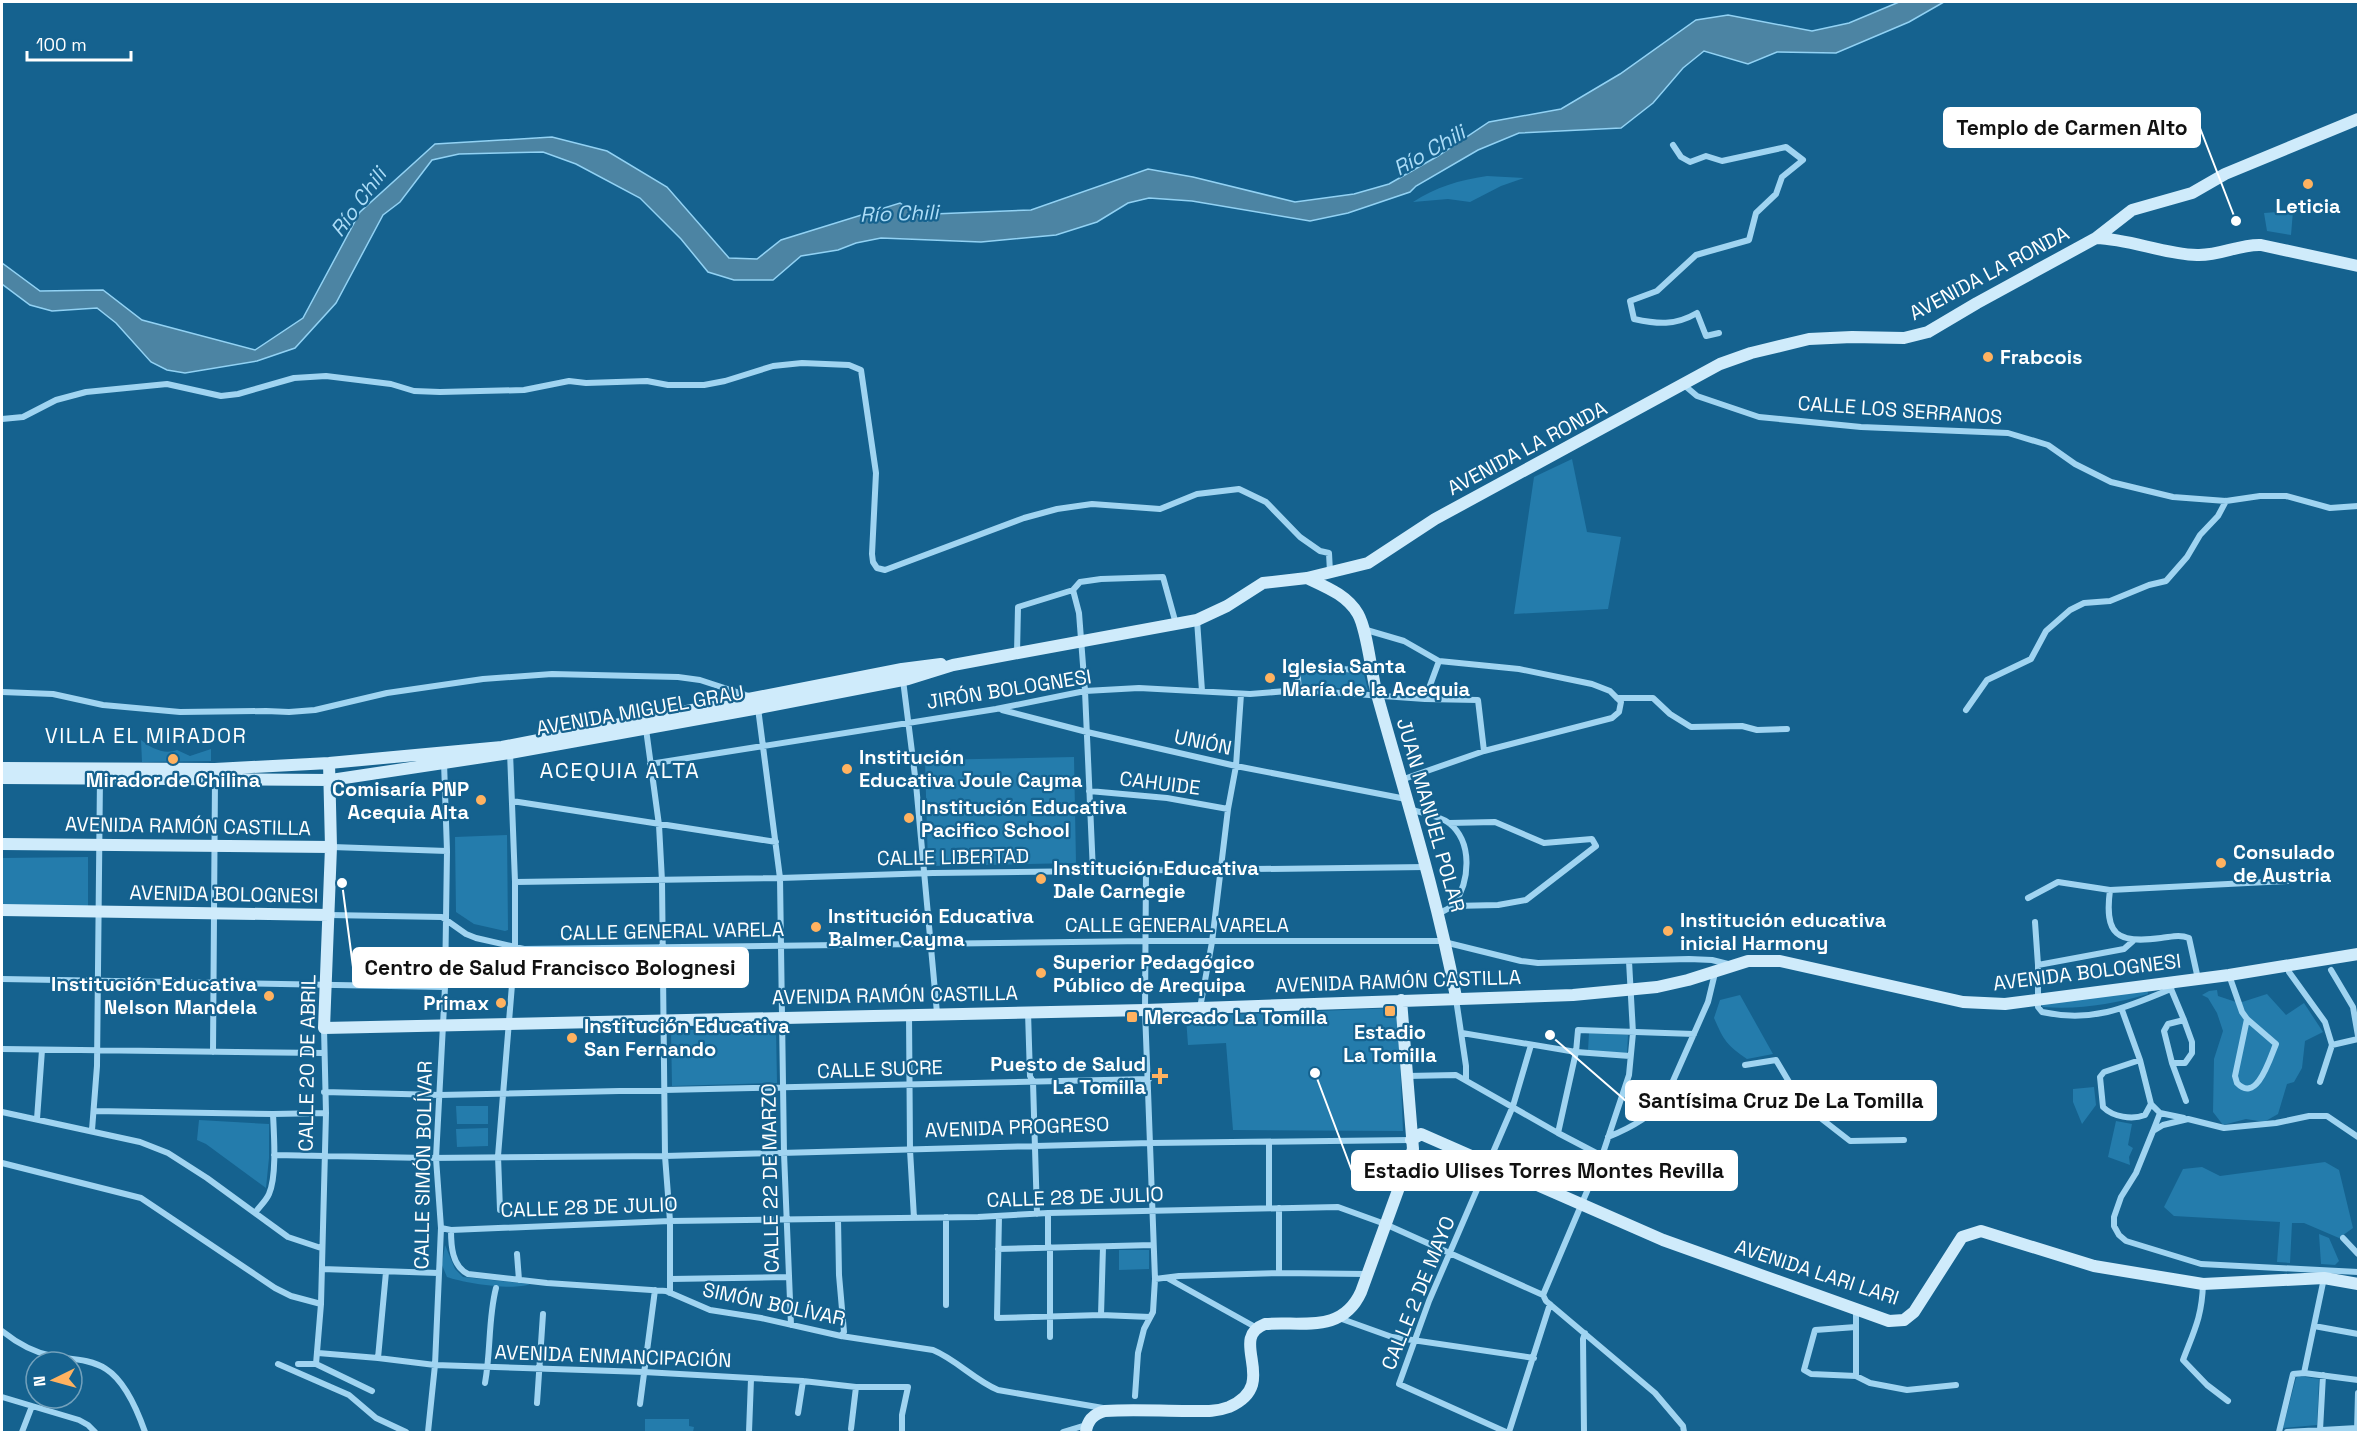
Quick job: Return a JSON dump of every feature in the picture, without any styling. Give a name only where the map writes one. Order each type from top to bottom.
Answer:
[{"type":"main road","name":"AVENIDA LA RONDA","points":[[1307,578],[1368,563],[1435,519],[1736,358],[1809,339],[1904,338],[1928,332],[2096,238],[2132,210],[2192,193],[2225,174],[2358,119]]},
{"type":"main road","points":[[2116,222],[2123,241]]},
{"type":"main road","points":[[2096,238],[2197,255],[2221,254],[2246,246],[2261,245],[2358,266]]},
{"type":"main road","points":[[1327,589],[1330,572]]},
{"type":"main road","name":"JUAN MANUEL POLAR","points":[[1307,578],[1345,599],[1358,614],[1363,628],[1376,694],[1427,867],[1446,942],[1456,997]]},
{"type":"main road","name":"AVENIDA MIGUEL GRAU","points":[[215,774],[330,780],[444,758],[510,749],[902,674],[943,670],[953,665],[1197,620],[1227,606],[1263,583],[1307,578]]},
{"type":"main road","name":"AVENIDA MIGUEL GRAU","points":[[215,774],[329,763],[444,758]]},
{"type":"main road","name":"CALLE 20 DE ABRIL","points":[[324,1028],[331,848],[329,763]]},
{"type":"main road","points":[[2,768],[100,773],[215,774]]},
{"type":"main road","points":[[2,778],[100,773]]},
{"type":"main road","name":"AVENIDA RAMÓN CASTILLA","points":[[2,844],[331,848]]},
{"type":"main road","name":"AVENIDA BOLOGNESI","points":[[2,910],[329,915]]},
{"type":"main road","name":"AVENIDA BOLOGNESI","points":[[1716,972],[1748,961],[1780,961],[1963,1002],[2005,1004],[2172,986],[2198,979],[2358,954]]},
{"type":"main road","name":"AVENIDA RAMÓN CASTILLA","points":[[324,1028],[1145,1010],[1631,991],[1716,972]]},
{"type":"main road","points":[[1087,1429],[1097,1413],[1112,1410],[1211,1411],[1234,1404],[1248,1394],[1254,1384],[1250,1343],[1258,1328],[1265,1324],[1320,1323],[1339,1318],[1357,1301],[1412,1153],[1401,1000]]},
{"type":"main road","name":"AVENIDA PROGRESO","points":[[1412,1140],[1421,1134],[1583,1203]]},
{"type":"main road","name":"AVENIDA LARI LARI","points":[[1583,1203],[1663,1240],[1889,1321],[1904,1320],[1914,1312],[1962,1237],[1981,1231],[2094,1266],[2203,1284],[2324,1278],[2358,1284]]},
{"type":"street","points":[[1673,145],[1681,157],[1690,162],[1706,156],[1722,161],[1786,147],[1803,160],[1782,177],[1776,194],[1756,213],[1749,240],[1696,255],[1657,291],[1630,301],[1634,319],[1658,324],[1678,322],[1697,313],[1706,336],[1719,333]]},
{"type":"street","points":[[2,419],[23,417],[56,400],[86,392],[167,384],[221,396],[238,394],[308,376],[345,377],[427,392],[524,390],[569,381],[586,383],[647,381],[685,386],[725,381],[773,366],[802,363],[849,365],[861,370],[876,473],[872,554],[877,568],[885,570],[1024,518],[1057,509],[1092,504],[1160,509],[1197,494],[1239,489],[1266,502],[1300,537],[1320,551],[1329,553],[1330,572]]},
{"type":"street","name":"CALLE LOS SERRANOS","points":[[1684,385],[1697,396],[1759,417],[1861,427],[2008,433],[2048,445],[2075,464],[2110,482],[2173,497],[2226,501],[2260,496],[2286,496],[2330,508],[2358,506]]},
{"type":"street","points":[[1966,710],[1987,680],[2031,659],[2046,631],[2070,610],[2084,603],[2110,602],[2149,585],[2166,581],[2187,556],[2200,535],[2218,516],[2226,501]]},
{"type":"street","points":[[1017,653],[1018,607],[1073,590],[1080,582],[1163,577],[1176,624]]},
{"type":"street","points":[[1073,590],[1079,613],[1088,732],[1093,872]]},
{"type":"street","points":[[1197,620],[1202,691]]},
{"type":"street","points":[[1363,628],[1404,640],[1439,661],[1519,669],[1592,684],[1610,691],[1621,702],[1619,712],[1612,718],[1484,751],[1401,780]]},
{"type":"street","points":[[1425,699],[1439,661]]},
{"type":"street","points":[[1299,690],[1297,666],[1371,671]]},
{"type":"street","points":[[2,692],[53,694],[103,705],[180,712],[289,712],[332,707],[387,693],[483,680],[552,674],[700,680],[757,703]]},
{"type":"street","points":[[902,674],[925,873],[937,1013]]},
{"type":"street","name":"JIRÓN BOLOGNESI","points":[[650,764],[996,709],[1085,692],[1139,688],[1241,694],[1299,690],[1425,699],[1478,700],[1484,751]]},
{"type":"street","points":[[1200,1008],[1212,942],[1228,809],[1236,766],[1241,694]]},
{"type":"street","points":[[1617,698],[1653,698],[1670,714],[1691,728],[1742,726],[1757,730],[1786,729]]},
{"type":"street","name":"CALLE 22 DE MARZO","points":[[757,703],[780,878],[784,1153],[791,1325]]},
{"type":"street","name":"UNIÓN","points":[[996,709],[1407,804],[1449,823]]},
{"type":"street","points":[[645,724],[659,825],[662,880],[665,1156],[670,1221],[670,1293]]},
{"type":"street","points":[[500,1210],[498,1156],[515,948],[510,749]]},
{"type":"street","name":"CALLE SIMÓN BOLÍVAR","points":[[428,1432],[435,1365],[441,1228],[436,1158],[445,987],[447,851],[444,758]]},
{"type":"street","points":[[92,1130],[97,1050],[100,773]]},
{"type":"street","points":[[213,1052],[215,774]]},
{"type":"street","name":"CAHUIDE","points":[[1089,791],[1167,798],[1228,809]]},
{"type":"street","points":[[512,801],[776,842]]},
{"type":"street","points":[[1438,914],[1453,906],[1498,905],[1526,900],[1596,846],[1592,839],[1544,843],[1495,822],[1449,823]]},
{"type":"street","points":[[1449,823],[1465,843],[1467,858],[1463,885],[1453,906]]},
{"type":"street","name":"AVENIDA RAMÓN CASTILLA","points":[[331,848],[447,851]]},
{"type":"street","name":"CALLE LIBERTAD","points":[[515,882],[780,878],[925,873],[1427,867]]},
{"type":"street","points":[[1135,1396],[1138,1353],[1144,1329],[1154,1312],[1155,1279],[1145,1010],[1146,871]]},
{"type":"street","points":[[2028,898],[2058,882],[2110,890],[2287,881]]},
{"type":"street","points":[[2110,890],[2108,921],[2117,935],[2133,940],[2181,935],[2189,938],[2198,979]]},
{"type":"street","name":"AVENIDA BOLOGNESI","points":[[329,915],[442,917],[446,920]]},
{"type":"street","name":"CALLE GENERAL VARELA","points":[[446,920],[469,935],[515,948],[1146,941],[1446,942],[1529,962],[1689,959],[1712,960],[1732,965]]},
{"type":"street","points":[[2035,922],[2038,1006],[2042,1012],[2064,1017],[2092,1016],[2122,1010],[2172,986],[2192,1042],[2192,1053],[2185,1063],[2172,1063]]},
{"type":"street","points":[[2038,965],[2124,949],[2133,940]]},
{"type":"street","points":[[1543,1295],[1602,1156],[1629,1075],[1633,1033],[1629,961]]},
{"type":"street","points":[[2288,966],[2289,972],[2325,1022],[2332,1045],[2320,1082]]},
{"type":"street","points":[[2331,970],[2353,1007],[2358,1038],[2332,1045]]},
{"type":"street","points":[[1608,1137],[1659,1107],[1675,1078],[1708,1002],[1716,972]]},
{"type":"street","points":[[2229,975],[2242,1012],[2276,1044],[2258,1083],[2252,1089],[2245,1089],[2236,1083],[2235,1076],[2247,1019]]},
{"type":"street","points":[[2,979],[445,987]]},
{"type":"street","points":[[1456,997],[1467,1066],[1466,1079]]},
{"type":"street","points":[[2122,1010],[2140,1060],[2151,1104],[2160,1113],[2224,1128],[2276,1123],[2309,1116],[2327,1116],[2358,1137]]},
{"type":"street","points":[[1028,1011],[1030,1076],[1033,1082],[1037,1214]]},
{"type":"street","points":[[909,1014],[910,1150],[914,1218]]},
{"type":"street","points":[[2184,1020],[2168,1024],[2164,1031],[2172,1063],[2186,1101]]},
{"type":"street","name":"CALLE 20 DE ABRIL","points":[[316,1364],[321,1304],[326,1113],[324,1028]]},
{"type":"street","points":[[1558,1133],[1576,1052],[1578,1030],[1694,1034]]},
{"type":"street","points":[[1462,1033],[1576,1052],[1630,1056]]},
{"type":"street","name":"CALLE 2 DE MAYO","points":[[1508,1432],[1399,1384],[1429,1301],[1513,1106],[1531,1045]]},
{"type":"street","points":[[2,1049],[323,1053]]},
{"type":"street","points":[[37,1119],[42,1050]]},
{"type":"street","points":[[1745,1065],[1776,1060],[1798,1097],[1814,1113],[1850,1141],[1904,1140]]},
{"type":"street","points":[[2140,1060],[2103,1072],[2100,1077],[2103,1107],[2108,1112],[2136,1119],[2145,1115],[2151,1104]]},
{"type":"street","points":[[1407,1076],[1456,1075],[1466,1079],[1602,1156]]},
{"type":"street","name":"CALLE SUCRE","points":[[324,1092],[504,1094],[1149,1079]]},
{"type":"street","points":[[94,1111],[326,1113]]},
{"type":"street","points":[[2,1112],[92,1130],[140,1142],[168,1153],[207,1178],[288,1237],[321,1248]]},
{"type":"street","points":[[2160,1113],[2136,1173],[2121,1197],[2114,1217],[2114,1226],[2126,1241],[2201,1264],[2358,1272]]},
{"type":"street","points":[[255,1213],[270,1192],[274,1155],[273,1114]]},
{"type":"street","points":[[2153,1131],[2163,1125],[2188,1119]]},
{"type":"street","name":"AVENIDA PROGRESO","points":[[274,1155],[436,1158],[665,1156],[1150,1143],[1412,1140]]},
{"type":"street","points":[[1269,1143],[1269,1208]]},
{"type":"street","points":[[2,1163],[141,1198],[275,1288],[291,1296],[321,1304]]},
{"type":"street","name":"CALLE 28 DE JULIO","points":[[441,1228],[451,1230],[670,1221],[838,1220],[1338,1207],[1385,1224],[1543,1295],[1550,1304],[1655,1393],[1683,1426],[1684,1432]]},
{"type":"street","points":[[1279,1208],[1279,1273]]},
{"type":"street","points":[[1048,1214],[1050,1337]]},
{"type":"street","points":[[999,1216],[997,1318],[1101,1315],[1150,1317]]},
{"type":"street","points":[[946,1217],[946,1305]]},
{"type":"street","points":[[838,1220],[844,1332],[841,1336]]},
{"type":"street","name":"SIMÓN BOLÍVAR","points":[[451,1230],[453,1255],[464,1272],[519,1280],[670,1293],[710,1310],[841,1336],[933,1350],[947,1356],[982,1382],[998,1390],[1112,1410]]},
{"type":"street","points":[[2343,1238],[2358,1254]]},
{"type":"street","points":[[998,1249],[1153,1245]]},
{"type":"street","points":[[1101,1315],[1103,1247]]},
{"type":"street","points":[[517,1254],[519,1280]]},
{"type":"street","points":[[322,1269],[438,1273]]},
{"type":"street","points":[[378,1358],[386,1272]]},
{"type":"street","points":[[1155,1279],[1179,1276],[1279,1273],[1366,1274]]},
{"type":"street","points":[[671,1279],[788,1276]]},
{"type":"street","points":[[2304,1373],[2324,1278]]},
{"type":"street","points":[[1169,1279],[1258,1328]]},
{"type":"street","points":[[2203,1284],[2198,1325],[2183,1360],[2228,1401]]},
{"type":"street","points":[[485,1383],[491,1307],[496,1288]]},
{"type":"street","points":[[640,1404],[655,1290]]},
{"type":"street","points":[[1508,1432],[1550,1304]]},
{"type":"street","points":[[1856,1309],[1856,1376]]},
{"type":"street","points":[[537,1403],[543,1314]]},
{"type":"street","points":[[1339,1318],[1392,1337],[1534,1358]]},
{"type":"street","points":[[2314,1326],[2358,1334]]},
{"type":"street","points":[[1856,1327],[1815,1330],[1804,1370],[1811,1374],[1856,1376],[1870,1383],[1907,1390],[1956,1384]]},
{"type":"street","points":[[2,1331],[24,1347],[36,1352],[92,1363],[109,1371],[118,1381],[140,1417],[145,1432]]},
{"type":"street","points":[[1584,1432],[1583,1339],[1586,1333]]},
{"type":"street","name":"AVENIDA ENMANCIPACIÓN","points":[[318,1353],[435,1365],[644,1372],[803,1381],[856,1387],[908,1387],[902,1415],[902,1432]]},
{"type":"street","points":[[278,1364],[349,1395],[376,1418],[406,1432]]},
{"type":"street","points":[[298,1364],[316,1364],[372,1391]]},
{"type":"street","points":[[2279,1432],[2291,1377],[2295,1373],[2358,1380]]},
{"type":"street","points":[[2320,1430],[2322,1375]]},
{"type":"street","points":[[749,1432],[751,1379]]},
{"type":"street","points":[[798,1413],[803,1381]]},
{"type":"street","points":[[851,1429],[856,1387]]},
{"type":"street","points":[[2287,1432],[2357,1430],[2358,1394]]},
{"type":"street","points":[[2,1396],[24,1403]]},
{"type":"street","points":[[22,1432],[30,1410]]},
{"type":"street","points":[[45,1410],[78,1420],[88,1425],[94,1432]]},
{"type":"street","points":[[1063,1432],[1087,1429]]},
{"type":"shaded area","points":[[1487,176],[1524,178],[1501,186],[1470,202],[1448,199],[1413,202],[1448,185]]},
{"type":"shaded area","points":[[2293,211],[2291,235],[2267,231],[2264,213]]},
{"type":"shaded area","points":[[1572,459],[1587,532],[1621,537],[1608,609],[1514,614],[1534,477]]},
{"type":"shaded area","points":[[1300,670],[1364,674],[1368,690],[1302,686]]},
{"type":"shaded area","points":[[141,740],[158,750],[167,752],[177,750],[190,756],[211,749],[211,761],[142,762]]},
{"type":"shaded area","points":[[1074,757],[1076,863],[928,866],[925,760]]},
{"type":"shaded area","points":[[507,835],[508,930],[505,931],[474,924],[456,912],[455,837]]},
{"type":"shaded area","points":[[88,857],[88,906],[2,905],[2,858]]},
{"type":"shaded area","points":[[2147,988],[2148,994],[2096,1005],[2056,1008],[2043,1007],[2040,1003]]},
{"type":"shaded area","points":[[2217,990],[2218,996],[2239,1003],[2267,994],[2286,1015],[2304,1003],[2323,1032],[2305,1041],[2302,1068],[2294,1082],[2287,1084],[2278,1114],[2264,1122],[2246,1119],[2223,1125],[2213,1112],[2214,1059],[2223,1031],[2217,1013],[2208,998],[2202,995]]},
{"type":"shaded area","points":[[1740,995],[1773,1054],[1747,1059],[1730,1046],[1721,1032],[1714,1018],[1720,1000]]},
{"type":"shaded area","points":[[1394,1008],[1398,1013],[1403,1131],[1233,1130],[1226,1043],[1188,1045],[1186,1018]]},
{"type":"shaded area","points":[[776,1029],[777,1083],[672,1086],[671,1030]]},
{"type":"shaded area","points":[[1589,1033],[1628,1035],[1627,1053],[1588,1051]]},
{"type":"shaded area","points":[[2094,1087],[2096,1105],[2082,1124],[2073,1102],[2073,1089]]},
{"type":"shaded area","points":[[456,1106],[488,1106],[488,1124],[457,1124]]},
{"type":"shaded area","points":[[199,1120],[269,1124],[266,1188],[206,1144],[197,1140]]},
{"type":"shaded area","points":[[2116,1121],[2132,1124],[2128,1145],[2133,1148],[2129,1157],[2130,1165],[2108,1157]]},
{"type":"shaded area","points":[[488,1128],[488,1146],[457,1147],[456,1129]]},
{"type":"shaded area","points":[[2325,1162],[2339,1170],[2353,1228],[2339,1238],[2304,1223],[2292,1223],[2290,1263],[2277,1262],[2280,1222],[2174,1216],[2164,1207],[2183,1169],[2202,1167],[2220,1176]]},
{"type":"shaded area","points":[[2319,1234],[2329,1238],[2339,1261],[2335,1265],[2321,1264]]},
{"type":"shaded area","points":[[445,1245],[455,1269],[463,1277],[530,1284],[512,1287],[476,1284],[447,1277],[442,1265]]},
{"type":"shaded area","points":[[1119,1250],[1149,1250],[1149,1269],[1119,1270]]},
{"type":"shaded area","points":[[2299,1376],[2319,1379],[2317,1425],[2283,1428],[2296,1378]]},
{"type":"shaded area","points":[[645,1419],[689,1419],[689,1426],[694,1427],[693,1432],[645,1432]]},
{"type":"water","name":"Río Chili","points":[[1899,2],[1944,2],[1909,22],[1836,53],[1777,52],[1748,64],[1704,51],[1683,68],[1653,103],[1621,128],[1519,133],[1478,150],[1416,186],[1410,192],[1348,213],[1310,221],[1192,201],[1149,198],[1128,203],[1097,222],[1056,235],[981,242],[881,238],[856,243],[838,250],[801,256],[773,280],[734,280],[708,272],[681,239],[640,198],[576,164],[543,152],[459,154],[432,160],[400,202],[383,215],[336,303],[295,348],[257,361],[185,373],[167,370],[151,362],[116,323],[97,308],[52,311],[30,305],[2,284],[2,263],[40,291],[103,290],[142,320],[255,350],[303,318],[360,212],[435,144],[552,137],[607,151],[667,187],[729,258],[757,259],[781,240],[900,203],[927,221],[933,214],[1031,210],[1148,169],[1193,177],[1295,202],[1354,194],[1389,184],[1438,156],[1489,122],[1561,109],[1620,74],[1696,20],[1728,15],[1812,31],[1849,23]]},
{"type":"place","name":"Leticia","points":[[2308,184]]},
{"type":"place","name":"Templo de Carmen Alto","points":[[2236,221]]},
{"type":"place","name":"Frabcois","points":[[1988,357]]},
{"type":"place","name":"Iglesia Santa María de la Acequia","points":[[1270,678]]},
{"type":"place","name":"Mirador de Chilina","points":[[173,759]]},
{"type":"place","name":"Institución Educativa Joule Cayma","points":[[847,769]]},
{"type":"place","name":"Comisaría PNP Acequia Alta","points":[[481,800]]},
{"type":"place","name":"Institución Educativa Pacifico School","points":[[909,818]]},
{"type":"place","name":"Consulado de Austria","points":[[2221,863]]},
{"type":"place","name":"Institución Educativa Dale Carnegie","points":[[1041,879]]},
{"type":"place","name":"Centro de Salud Francisco Bolognesi","points":[[342,883]]},
{"type":"place","name":"Institución Educativa Balmer Cayma","points":[[816,927]]},
{"type":"place","name":"Institución educativa inicial Harmony","points":[[1668,931]]},
{"type":"place","name":"Superior Pedagógico Público de Arequipa","points":[[1041,973]]},
{"type":"place","name":"Institución Educativa Nelson Mandela","points":[[269,996]]},
{"type":"place","name":"Primax","points":[[501,1003]]},
{"type":"place","name":"Estadio La Tomilla","points":[[1390,1011]]},
{"type":"place","name":"Mercado La Tomilla","points":[[1132,1017]]},
{"type":"place","name":"Santísima Cruz De La Tomilla","points":[[1550,1035]]},
{"type":"place","name":"Institución Educativa San Fernando","points":[[572,1038]]},
{"type":"place","name":"Estadio Ulises Torres Montes Revilla","points":[[1315,1073]]},
{"type":"place","name":"Puesto de Salud La Tomilla","points":[[1160,1076]]},
{"type":"district","name":"VILLA EL MIRADOR","points":[[146,735]]},
{"type":"district","name":"ACEQUIA ALTA","points":[[620,770]]}]
